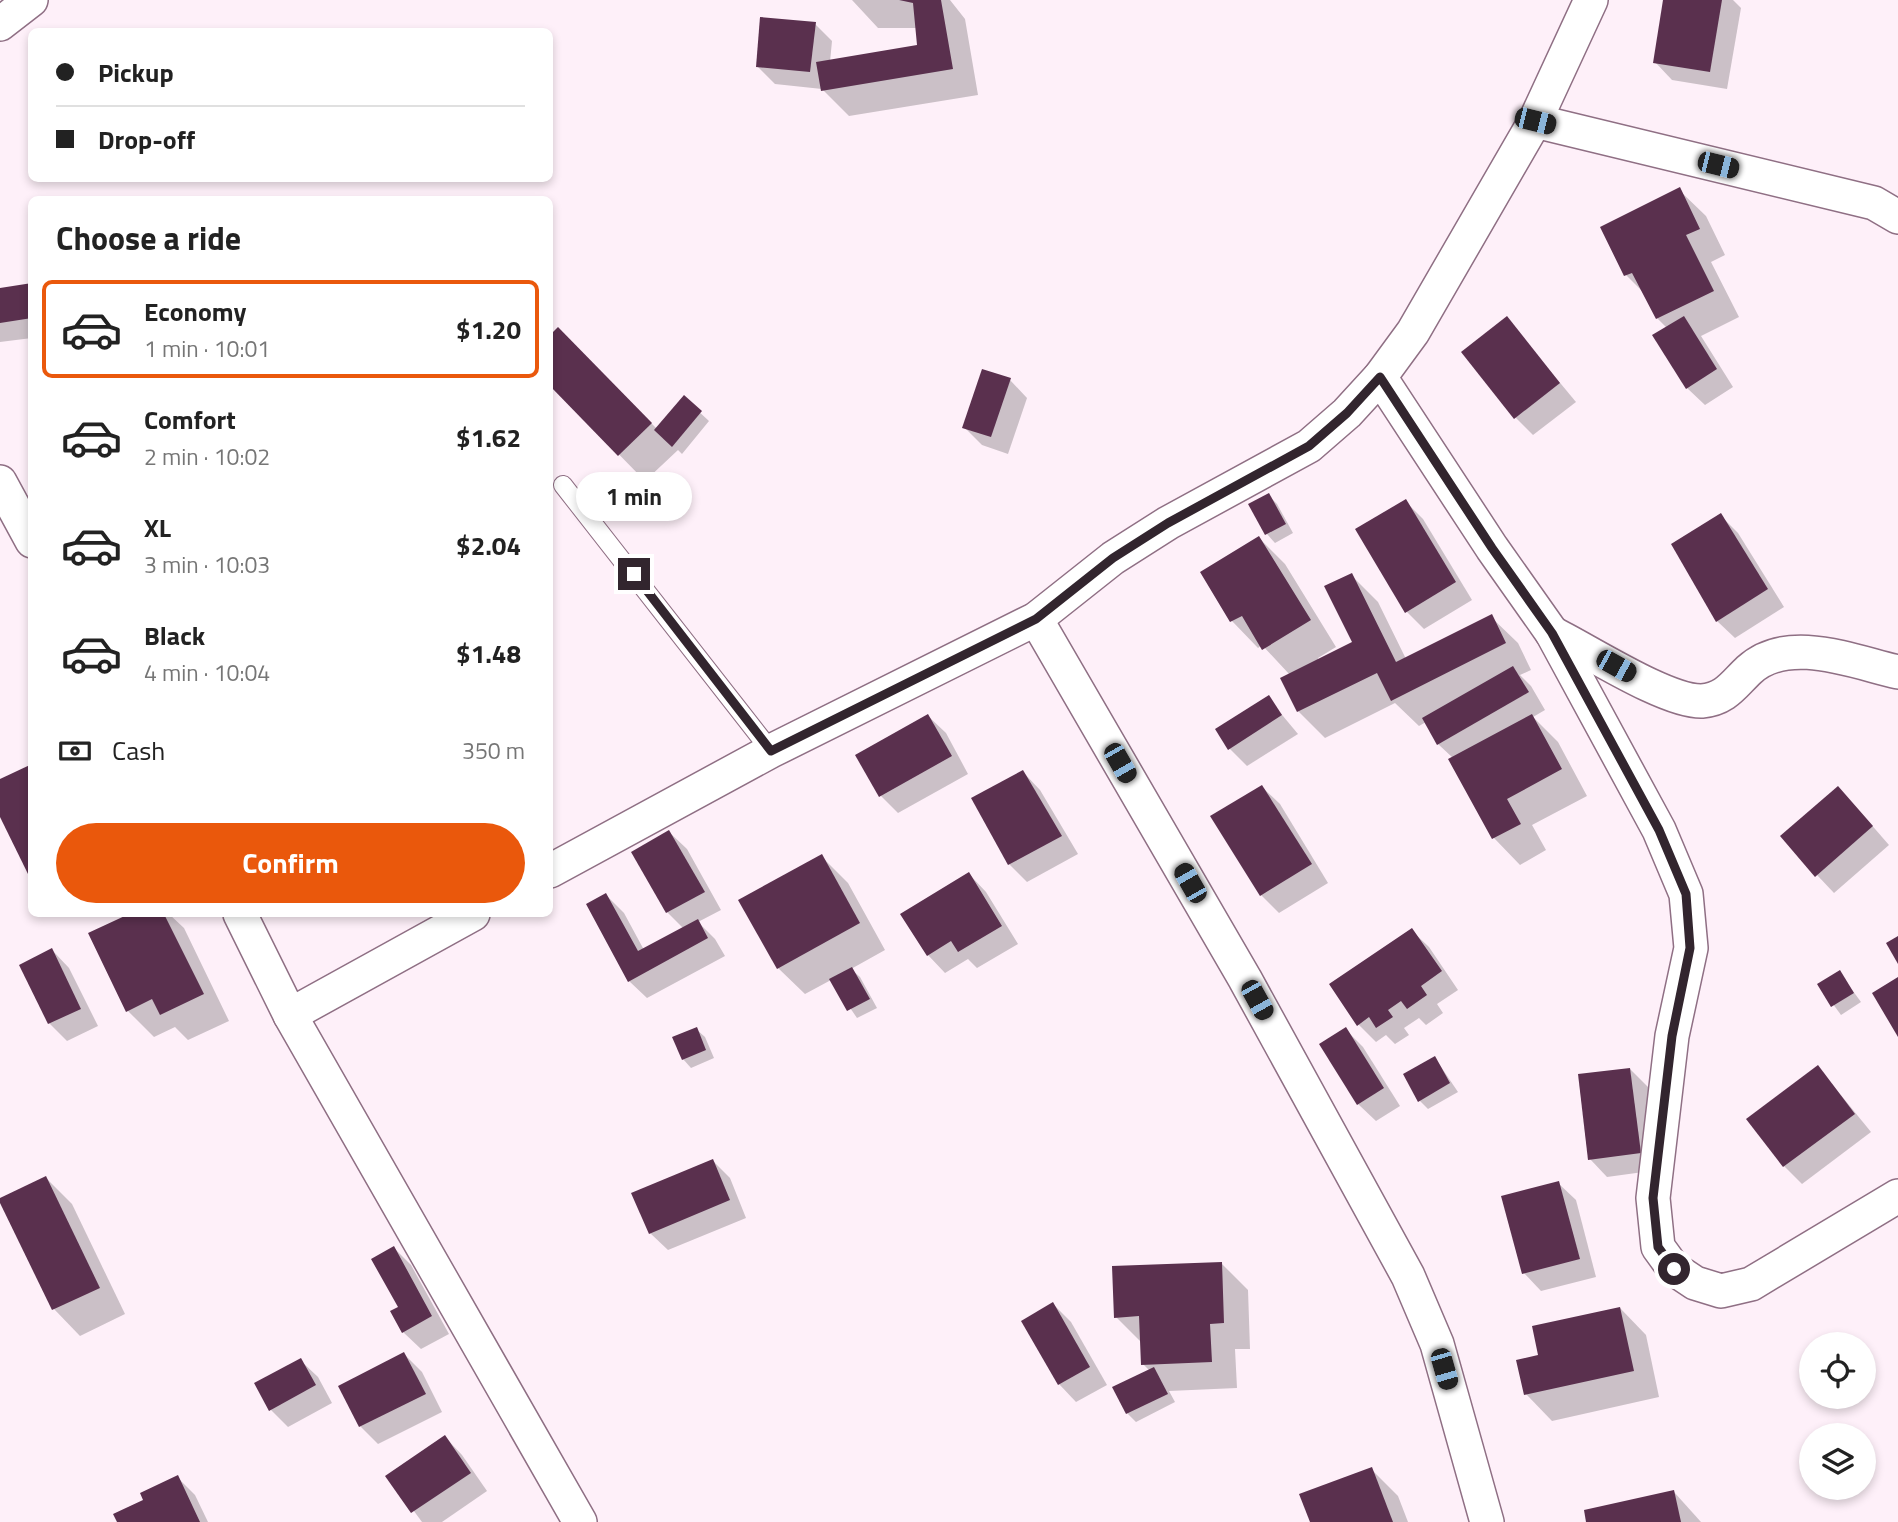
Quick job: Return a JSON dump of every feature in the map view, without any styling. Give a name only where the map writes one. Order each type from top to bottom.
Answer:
[{"type":"street","points":[[0,24],[32,0]]},
{"type":"street","points":[[553,869],[771,751],[1036,619],[1113,558],[1168,523],[1309,446],[1347,413],[1380,377],[1413,332],[1535,121],[1591,0]]},
{"type":"street","points":[[1535,121],[1874,203],[1898,217]]},
{"type":"street","points":[[1380,377],[1492,548],[1552,633],[1659,830],[1686,894],[1690,948],[1672,1036],[1653,1198],[1658,1247],[1674,1269],[1695,1283],[1721,1291],[1751,1284],[1898,1196]]},
{"type":"street","points":[[0,482],[28,534]]},
{"type":"street","points":[[1036,619],[1245,979],[1408,1276],[1437,1344],[1486,1522]]},
{"type":"street","points":[[1552,633],[1660,689],[1701,701],[1717,698],[1734,689],[1750,669],[1770,657],[1800,652],[1898,672]]},
{"type":"street","points":[[241,917],[290,1015],[580,1522]]},
{"type":"street","points":[[290,1015],[468,917]]},
{"type":"lane","points":[[563,485],[771,751]]},
{"type":"building","points":[[899,0],[941,0],[953,69],[821,91],[816,62],[917,45],[913,3]]},
{"type":"building","points":[[1663,0],[1722,0],[1710,72],[1653,63]]},
{"type":"building","points":[[760,17],[816,22],[810,72],[756,67]]},
{"type":"building","points":[[1680,187],[1700,229],[1686,235],[1714,291],[1656,319],[1632,273],[1624,276],[1600,227]]},
{"type":"building","points":[[28,284],[28,319],[0,323],[0,288]]},
{"type":"building","points":[[1507,316],[1560,383],[1514,419],[1461,352]]},
{"type":"building","points":[[1684,316],[1717,369],[1686,389],[1652,335]]},
{"type":"building","points":[[558,327],[652,423],[618,456],[553,389],[553,332]]},
{"type":"building","points":[[982,369],[1011,378],[991,437],[962,428]]},
{"type":"building","points":[[684,395],[702,411],[672,447],[654,430]]},
{"type":"building","points":[[1269,493],[1286,524],[1265,535],[1248,504]]},
{"type":"building","points":[[1406,499],[1456,582],[1405,613],[1355,529]]},
{"type":"building","points":[[1721,513],[1768,589],[1716,622],[1671,544]]},
{"type":"building","points":[[1259,536],[1311,620],[1262,650],[1242,616],[1230,622],[1200,572]]},
{"type":"building","points":[[1352,573],[1396,662],[1492,614],[1506,643],[1391,701],[1377,673],[1297,712],[1280,678],[1352,642],[1324,586]]},
{"type":"building","points":[[1513,666],[1529,692],[1437,745],[1422,718]]},
{"type":"building","points":[[1269,695],[1282,715],[1228,750],[1215,729]]},
{"type":"building","points":[[928,714],[952,756],[879,797],[855,755]]},
{"type":"building","points":[[1532,714],[1562,769],[1507,799],[1521,824],[1492,839],[1448,759]]},
{"type":"building","points":[[28,766],[28,874],[0,817],[0,779]]},
{"type":"building","points":[[1023,770],[1062,836],[1008,865],[971,798]]},
{"type":"building","points":[[1262,785],[1312,864],[1260,896],[1210,816]]},
{"type":"building","points":[[1838,786],[1873,826],[1815,877],[1780,836]]},
{"type":"building","points":[[669,830],[705,892],[666,913],[631,852]]},
{"type":"building","points":[[822,854],[860,923],[777,969],[738,900]]},
{"type":"building","points":[[969,872],[1002,926],[958,952],[951,941],[927,956],[900,914]]},
{"type":"building","points":[[606,893],[638,951],[698,919],[708,938],[628,982],[586,904]]},
{"type":"building","points":[[123,917],[166,917],[204,994],[160,1015],[152,999],[126,1012],[88,933]]},
{"type":"building","points":[[1412,928],[1442,971],[1421,986],[1427,995],[1407,1009],[1401,1001],[1388,1010],[1393,1017],[1376,1028],[1369,1017],[1357,1026],[1329,984]]},
{"type":"building","points":[[1898,936],[1898,964],[1886,943]]},
{"type":"building","points":[[52,948],[81,1009],[48,1024],[19,965]]},
{"type":"building","points":[[852,967],[870,999],[847,1011],[829,979]]},
{"type":"building","points":[[1840,970],[1854,993],[1831,1007],[1817,984]]},
{"type":"building","points":[[1898,977],[1898,1037],[1872,993]]},
{"type":"building","points":[[697,1027],[706,1050],[682,1060],[672,1037]]},
{"type":"building","points":[[1346,1027],[1384,1088],[1357,1105],[1319,1044]]},
{"type":"building","points":[[1435,1056],[1450,1083],[1418,1102],[1403,1074]]},
{"type":"building","points":[[1818,1065],[1855,1114],[1783,1167],[1746,1119]]},
{"type":"building","points":[[1630,1068],[1641,1153],[1588,1160],[1578,1074]]},
{"type":"building","points":[[713,1159],[730,1200],[649,1234],[631,1193]]},
{"type":"building","points":[[46,1176],[100,1288],[52,1310],[0,1203],[0,1198]]},
{"type":"building","points":[[1559,1181],[1580,1259],[1522,1274],[1501,1196]]},
{"type":"building","points":[[394,1246],[432,1316],[402,1333],[390,1311],[398,1307],[371,1259]]},
{"type":"building","points":[[1222,1262],[1224,1323],[1210,1324],[1212,1362],[1141,1365],[1139,1316],[1114,1318],[1112,1266]]},
{"type":"building","points":[[1053,1302],[1090,1367],[1058,1385],[1021,1321]]},
{"type":"building","points":[[1620,1307],[1634,1371],[1524,1395],[1516,1360],[1538,1355],[1532,1326]]},
{"type":"building","points":[[404,1352],[426,1394],[359,1427],[338,1386]]},
{"type":"building","points":[[301,1358],[316,1385],[269,1411],[254,1383]]},
{"type":"building","points":[[1154,1367],[1168,1394],[1126,1414],[1112,1387]]},
{"type":"building","points":[[445,1435],[471,1473],[411,1513],[385,1476]]},
{"type":"building","points":[[1372,1467],[1393,1522],[1310,1522],[1299,1494]]},
{"type":"building","points":[[178,1475],[200,1522],[117,1522],[113,1514],[143,1500],[140,1493]]},
{"type":"building","points":[[1674,1490],[1681,1522],[1586,1522],[1584,1510]]},
{"type":"route","points":[[634,574],[771,751],[1036,619],[1113,558],[1168,523],[1309,446],[1347,413],[1380,377],[1492,548],[1552,633],[1659,830],[1686,894],[1690,948],[1672,1036],[1653,1198],[1658,1247],[1674,1269]]}]
